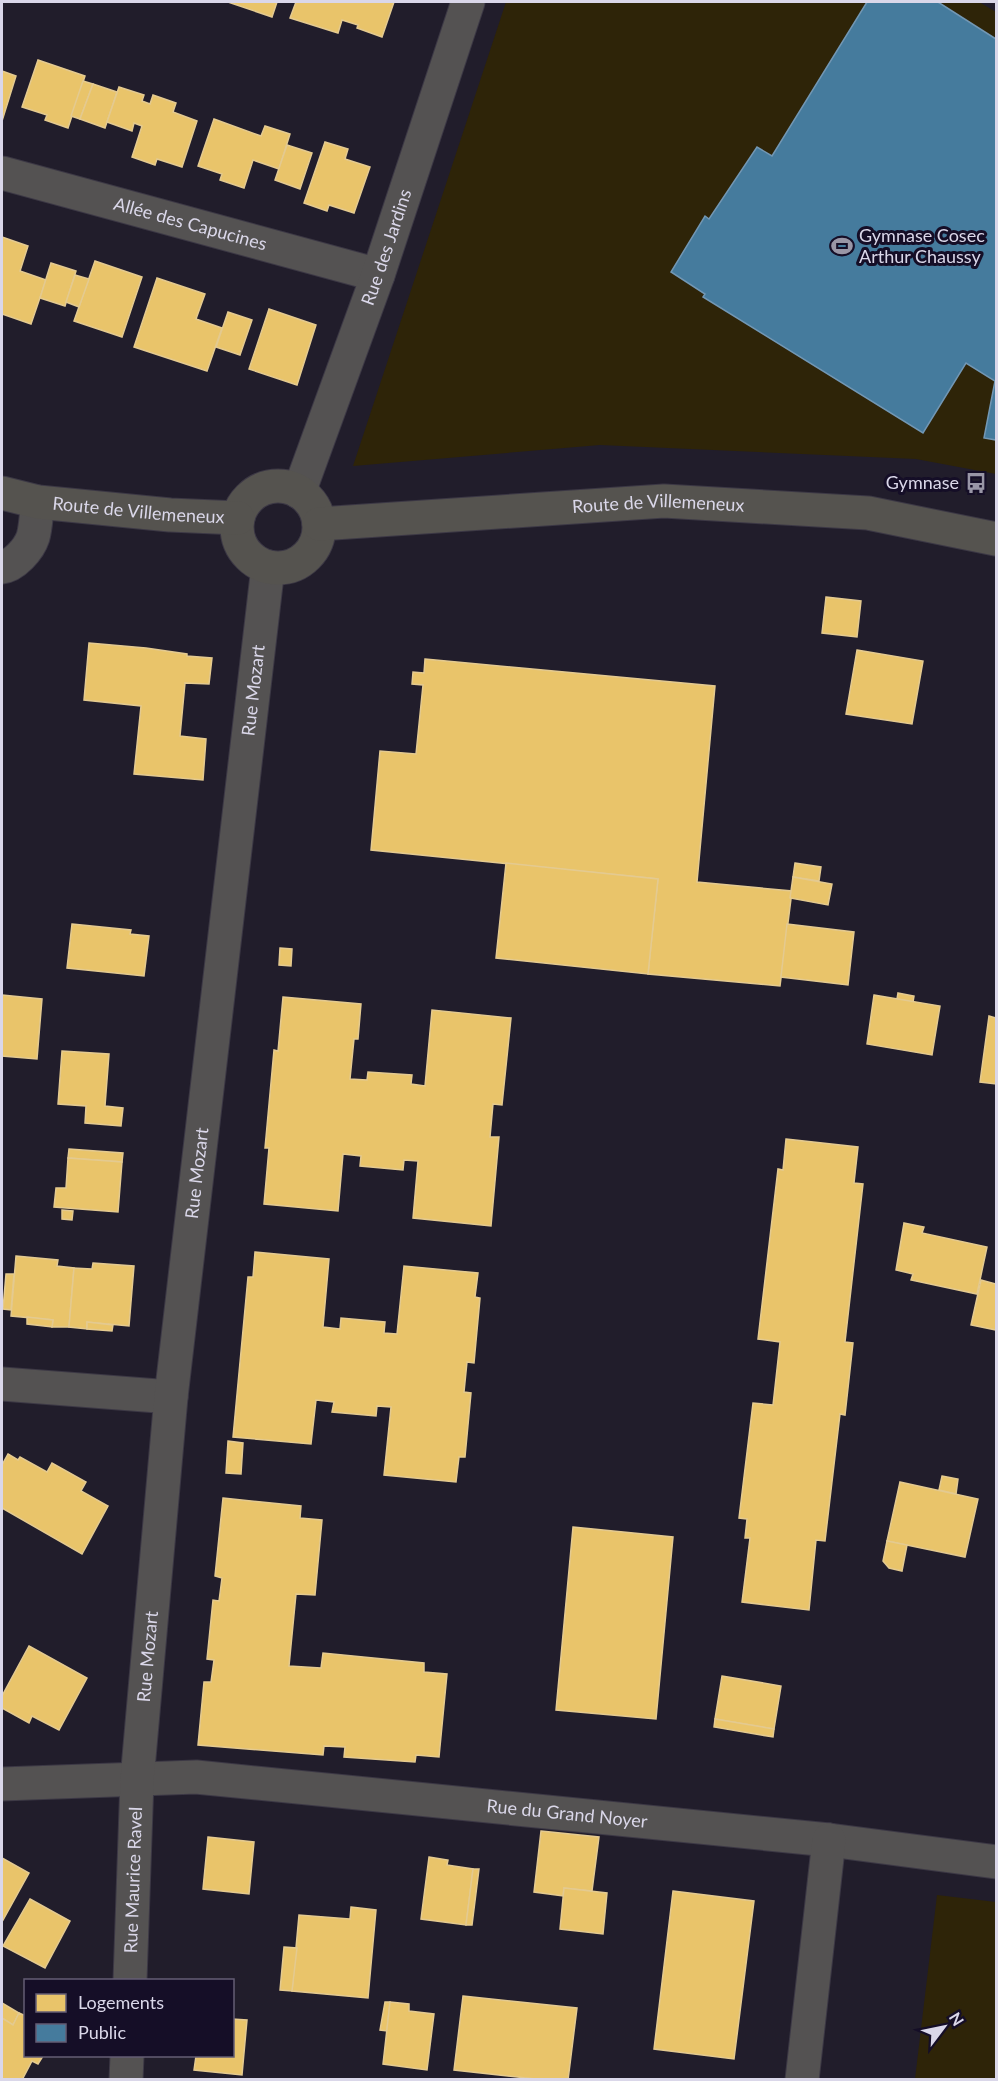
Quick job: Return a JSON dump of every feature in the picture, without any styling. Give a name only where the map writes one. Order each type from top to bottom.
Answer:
[{"type":"main road","points":[[282,486],[299,492],[312,503],[317,513],[318,537],[313,549],[304,559],[281,568],[268,567],[257,562],[241,543],[237,531],[242,507],[259,491],[282,486]]},
{"type":"main road","name":"Route de Villemeneux","points":[[2,493],[38,502],[170,515],[238,518]]},
{"type":"main road","name":"Route de Villemeneux","points":[[319,524],[664,501],[868,513],[996,539]]},
{"type":"street","name":"Rue des Jardins","points":[[299,492],[378,275],[468,2]]},
{"type":"street","name":"Allée des Capucines","points":[[2,173],[378,275]]},
{"type":"street","name":"Route de Villemeneux","points":[[2,567],[6,567],[21,556],[33,538],[38,502]]},
{"type":"street","name":"Rue Mozart","points":[[137,1780],[171,1397],[268,567]]},
{"type":"street","points":[[2,1384],[171,1397]]},
{"type":"street","name":"Rue du Grand Noyer","points":[[2,1784],[196,1777],[829,1840],[996,1862]]},
{"type":"street","name":"Rue Maurice Ravel","points":[[130,1979],[137,1780]]},
{"type":"street","points":[[801,2079],[829,1840]]},
{"type":"street","points":[[126,2079],[127,2057]]},
{"type":"shaded area","points":[[506,2],[979,2],[996,12],[996,474],[916,459],[600,445],[353,466]]},
{"type":"shaded area","points":[[937,1895],[996,1902],[996,2079],[915,2079]]},
{"type":"building: Logements","points":[[228,2],[277,2],[272,17]]},
{"type":"building: Logements","points":[[296,2],[394,2],[382,37],[342,20],[338,33],[290,18]]},
{"type":"building: Logements","points":[[38,60],[85,76],[68,128],[45,120],[47,115],[22,107]]},
{"type":"building: Logements","points":[[2,71],[16,76],[2,121]]},
{"type":"building: Logements","points":[[83,81],[93,84],[80,119],[71,116]]},
{"type":"building: Logements","points":[[93,84],[117,92],[105,128],[80,119]]},
{"type":"building: Logements","points":[[119,87],[144,95],[142,101],[150,104],[153,95],[176,103],[173,112],[197,121],[182,167],[157,159],[155,165],[132,157],[142,126],[134,123],[132,131],[107,122]]},
{"type":"building: Logements","points":[[214,119],[261,136],[265,126],[290,134],[279,169],[253,160],[244,188],[220,180],[222,174],[198,166]]},
{"type":"building: Logements","points":[[325,142],[348,149],[345,159],[370,167],[354,213],[329,205],[327,211],[304,203]]},
{"type":"building: Logements","points":[[287,145],[312,153],[300,189],[275,180]]},
{"type":"building: Logements","points":[[2,237],[28,246],[20,271],[46,280],[31,324],[2,314]]},
{"type":"building: Logements","points":[[95,261],[142,277],[122,337],[74,321]]},
{"type":"building: Logements","points":[[51,263],[76,271],[65,306],[40,298]]},
{"type":"building: Logements","points":[[75,275],[89,279],[79,307],[66,302]]},
{"type":"building: Logements","points":[[157,278],[205,294],[196,319],[222,328],[207,371],[134,347]]},
{"type":"building: Logements","points":[[269,309],[316,325],[297,385],[249,369]]},
{"type":"building: Logements","points":[[228,312],[252,320],[240,355],[216,347]]},
{"type":"building: Logements","points":[[826,597],[861,601],[857,637],[822,633]]},
{"type":"building: Logements","points":[[89,643],[146,648],[212,658],[209,684],[185,683],[180,736],[206,739],[203,780],[134,774],[141,706],[84,700]]},
{"type":"building: Logements","points":[[857,650],[923,661],[912,724],[846,714]]},
{"type":"building: Logements","points":[[425,659],[715,686],[697,882],[792,891],[780,986],[648,974],[658,879],[371,850],[380,751],[416,754],[423,685],[412,684],[413,672],[424,673]]},
{"type":"building: Logements","points":[[506,863],[658,879],[648,974],[496,958]]},
{"type":"building: Logements","points":[[795,863],[821,867],[819,881],[793,877]]},
{"type":"building: Logements","points":[[793,877],[832,884],[828,905],[790,898]]},
{"type":"building: Logements","points":[[72,924],[131,930],[130,934],[149,936],[144,976],[67,968]]},
{"type":"building: Logements","points":[[787,924],[854,932],[848,985],[781,977]]},
{"type":"building: Logements","points":[[280,948],[292,949],[291,966],[279,965]]},
{"type":"building: Logements","points":[[898,993],[914,996],[913,1002],[897,999]]},
{"type":"building: Logements","points":[[2,995],[42,999],[37,1059],[2,1056]]},
{"type":"building: Logements","points":[[874,995],[940,1006],[932,1055],[867,1044]]},
{"type":"building: Logements","points":[[283,997],[361,1004],[358,1039],[354,1039],[350,1079],[367,1080],[368,1072],[412,1075],[411,1084],[425,1086],[432,1010],[511,1018],[502,1105],[493,1104],[490,1137],[499,1137],[491,1226],[413,1218],[418,1161],[404,1160],[403,1170],[360,1166],[361,1156],[343,1154],[338,1211],[264,1204],[269,1148],[265,1148],[274,1050],[278,1051]]},
{"type":"building: Logements","points":[[989,1016],[996,1018],[996,1084],[980,1082]]},
{"type":"building: Logements","points":[[62,1051],[109,1054],[105,1106],[123,1108],[121,1126],[85,1123],[86,1106],[58,1104]]},
{"type":"building: Logements","points":[[786,1139],[858,1147],[854,1183],[863,1184],[845,1342],[853,1343],[845,1415],[840,1414],[825,1541],[816,1540],[809,1610],[742,1602],[750,1538],[745,1538],[747,1519],[739,1518],[753,1403],[773,1405],[780,1342],[758,1339],[778,1169],[783,1170]]},
{"type":"building: Logements","points":[[69,1149],[123,1153],[122,1162],[68,1158]]},
{"type":"building: Logements","points":[[68,1158],[122,1162],[118,1212],[54,1207],[56,1188],[66,1188]]},
{"type":"building: Logements","points":[[62,1210],[73,1211],[72,1220],[62,1219]]},
{"type":"building: Logements","points":[[904,1223],[924,1227],[922,1233],[987,1247],[977,1294],[911,1280],[913,1274],[896,1270]]},
{"type":"building: Logements","points":[[255,1252],[329,1259],[323,1327],[340,1329],[341,1318],[385,1322],[384,1333],[397,1334],[404,1266],[478,1273],[475,1297],[480,1298],[474,1363],[467,1362],[464,1392],[471,1393],[465,1457],[459,1457],[456,1482],[384,1475],[391,1407],[377,1406],[376,1416],[332,1412],[334,1402],[316,1400],[311,1444],[233,1437],[248,1277],[253,1277]]},
{"type":"building: Logements","points":[[16,1256],[58,1260],[57,1266],[74,1268],[69,1327],[52,1327],[53,1320],[11,1316]]},
{"type":"building: Logements","points":[[93,1263],[134,1266],[129,1326],[87,1322],[87,1329],[69,1327],[74,1268],[92,1269]]},
{"type":"building: Logements","points":[[6,1274],[14,1274],[11,1310],[3,1309]]},
{"type":"building: Logements","points":[[981,1280],[996,1284],[996,1330],[971,1325]]},
{"type":"building: Logements","points":[[27,1317],[53,1320],[52,1327],[27,1324]]},
{"type":"building: Logements","points":[[87,1322],[113,1325],[112,1331],[87,1329]]},
{"type":"building: Logements","points":[[228,1441],[243,1443],[241,1474],[226,1473]]},
{"type":"building: Logements","points":[[8,1454],[18,1460],[20,1457],[47,1472],[52,1463],[86,1482],[81,1491],[108,1506],[82,1554],[2,1508],[2,1465]]},
{"type":"building: Logements","points":[[942,1476],[958,1479],[956,1494],[939,1490]]},
{"type":"building: Logements","points":[[900,1482],[978,1499],[965,1557],[887,1541]]},
{"type":"building: Logements","points":[[223,1498],[301,1506],[300,1518],[322,1520],[315,1595],[296,1594],[289,1666],[321,1668],[323,1653],[424,1663],[424,1672],[447,1674],[439,1757],[416,1755],[415,1762],[344,1757],[345,1747],[324,1746],[323,1755],[198,1745],[204,1682],[211,1682],[214,1660],[207,1659],[213,1600],[219,1601],[222,1578],[215,1576]]},
{"type":"building: Logements","points":[[573,1527],[673,1537],[656,1719],[556,1710]]},
{"type":"building: Logements","points":[[887,1541],[907,1545],[902,1571],[889,1568],[883,1561]]},
{"type":"building: Logements","points":[[29,1646],[87,1678],[59,1730],[32,1716],[29,1723],[2,1708],[2,1696]]},
{"type":"building: Logements","points":[[722,1676],[781,1686],[774,1729],[715,1719]]},
{"type":"building: Logements","points":[[715,1719],[774,1729],[773,1737],[714,1727]]},
{"type":"building: Logements","points":[[541,1831],[599,1837],[592,1891],[564,1888],[563,1896],[534,1892]]},
{"type":"building: Logements","points":[[208,1837],[254,1842],[249,1894],[203,1889]]},
{"type":"building: Logements","points":[[429,1857],[448,1860],[447,1865],[473,1869],[466,1925],[421,1919]]},
{"type":"building: Logements","points":[[2,1858],[29,1873],[3,1920],[2,1919]]},
{"type":"building: Logements","points":[[473,1869],[479,1869],[472,1925],[466,1925]]},
{"type":"building: Logements","points":[[564,1888],[607,1893],[603,1934],[560,1929]]},
{"type":"building: Logements","points":[[673,1891],[754,1901],[734,2059],[654,2049]]},
{"type":"building: Logements","points":[[30,1899],[70,1921],[45,1968],[3,1946]]},
{"type":"building: Logements","points":[[351,1907],[376,1910],[368,1998],[292,1991],[299,1915],[350,1919]]},
{"type":"building: Logements","points":[[284,1947],[297,1948],[292,1991],[280,1990]]},
{"type":"building: Logements","points":[[463,1996],[577,2008],[568,2080],[545,2080],[454,2070]]},
{"type":"building: Logements","points":[[385,2002],[390,2002],[387,2031],[380,2030]]},
{"type":"building: Logements","points":[[390,2002],[409,2004],[409,2011],[434,2014],[427,2070],[383,2064]]},
{"type":"building: Logements","points":[[2,2003],[19,2013],[13,2025],[2,2018]]},
{"type":"building: Logements","points":[[19,2013],[24,2015],[24,2057],[42,2057],[38,2064],[32,2061],[22,2080],[4,2080],[2,2078],[2,2018],[13,2025]]},
{"type":"building: Logements","points":[[234,2019],[247,2020],[242,2075],[194,2070],[196,2057],[234,2057]]},
{"type":"building: Public","name":"Gymnase Cosec Arthur Chaussy","points":[[867,2],[938,2],[996,39],[996,440],[984,438],[995,381],[966,363],[923,433],[703,297],[705,294],[671,272],[705,216],[709,219],[757,147],[772,156]]},
{"type":"place","name":"Gymnase Cosec Arthur Chaussy","points":[[842,246]]},
{"type":"place","name":"Gymnase","points":[[976,483]]}]
